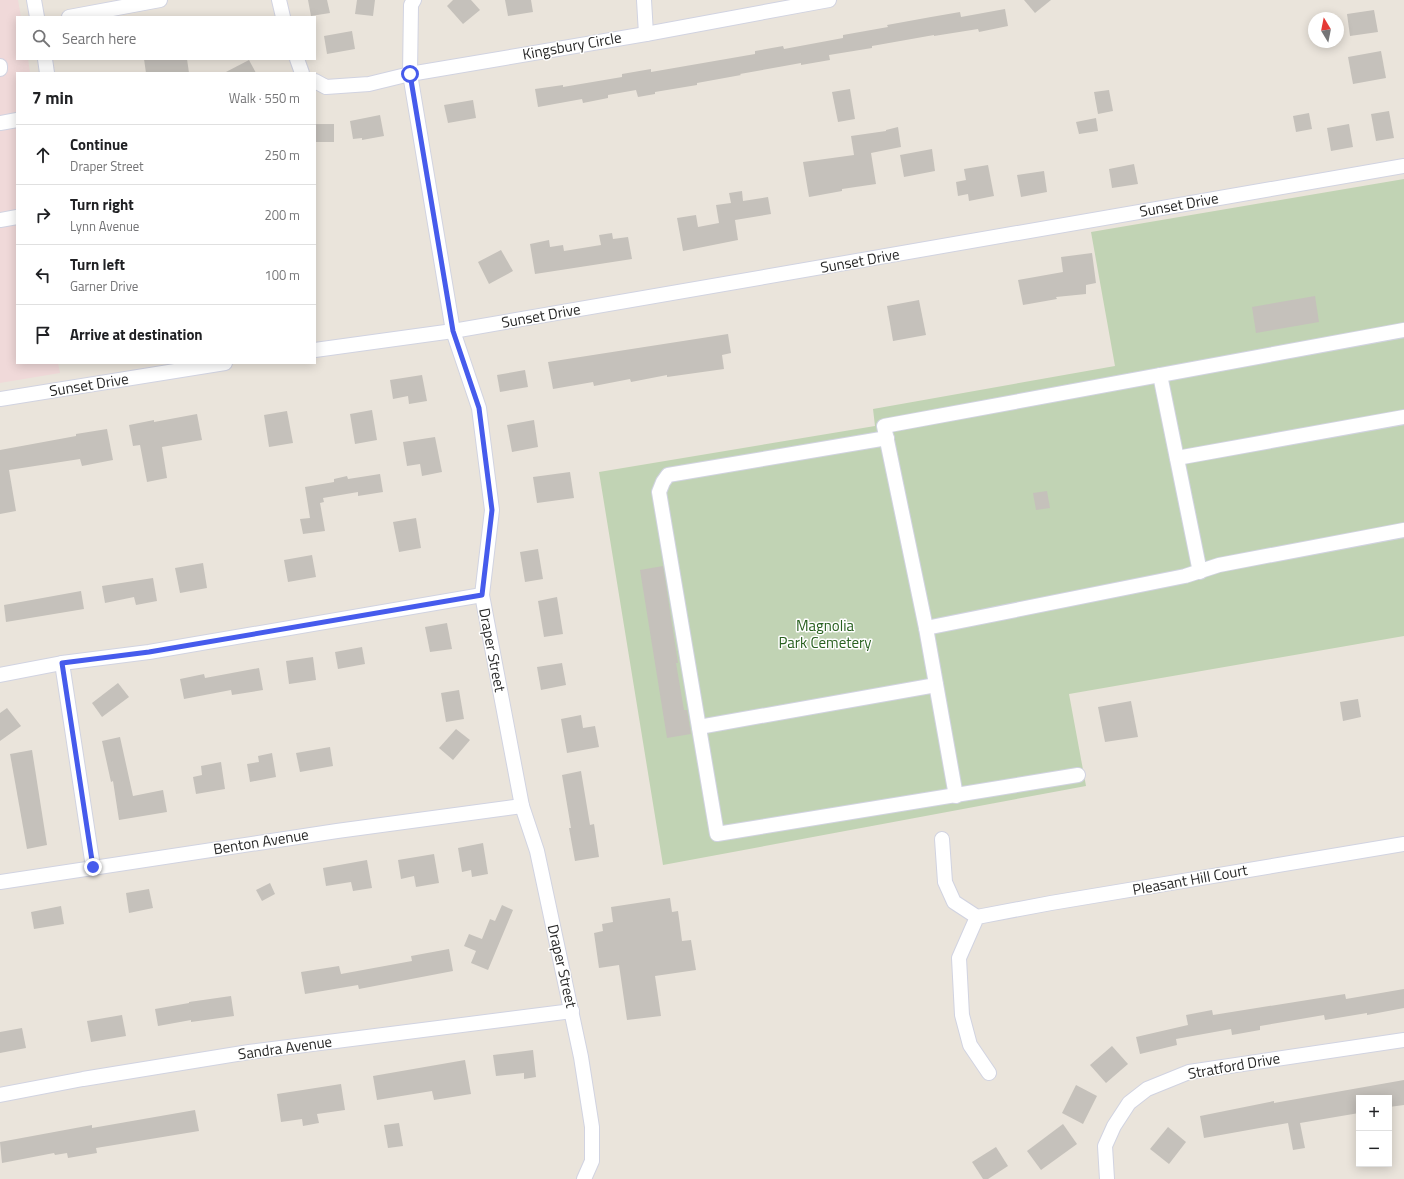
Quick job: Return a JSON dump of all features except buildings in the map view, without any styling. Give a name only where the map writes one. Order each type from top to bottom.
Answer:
[{"type":"street","points":[[34,0],[37,16]]},
{"type":"street","points":[[74,16],[160,0]]},
{"type":"street","points":[[279,0],[283,16]]},
{"type":"street","name":"Draper Street","points":[[414,0],[411,5],[410,74],[453,331],[479,408],[492,510],[482,595],[522,806],[537,851],[581,1057],[592,1127],[592,1161],[584,1179]]},
{"type":"street","points":[[644,0],[646,34]]},
{"type":"street","name":"Kingsbury Circle","points":[[316,82],[326,87],[369,84],[410,74],[646,34],[829,0]]},
{"type":"street","points":[[45,60],[47,72]]},
{"type":"street","points":[[297,60],[302,72]]},
{"type":"street","points":[[0,123],[16,120]]},
{"type":"street","name":"Sunset Drive","points":[[316,350],[453,331],[1404,166]]},
{"type":"street","points":[[0,220],[16,217]]},
{"type":"street","points":[[956,796],[926,628],[884,426],[1404,330]]},
{"type":"street","name":"Sunset Drive","points":[[0,399],[177,367],[213,364]]},
{"type":"street","points":[[1160,375],[1200,572]]},
{"type":"street","points":[[1177,458],[1404,417]]},
{"type":"street","points":[[887,438],[668,475],[662,482],[659,492],[717,834],[1078,775]]},
{"type":"street","points":[[926,628],[1178,578],[1219,565],[1404,530]]},
{"type":"street","points":[[0,674],[62,663],[149,652],[482,595]]},
{"type":"street","points":[[62,663],[93,867]]},
{"type":"street","points":[[699,727],[936,685]]},
{"type":"street","name":"Benton Avenue","points":[[0,882],[337,831],[522,806]]},
{"type":"street","points":[[942,839],[945,882],[954,902],[977,917],[959,958],[962,1015],[970,1045],[989,1073]]},
{"type":"street","name":"Pleasant Hill Court","points":[[977,917],[1067,900],[1404,844]]},
{"type":"street","name":"Sandra Avenue","points":[[0,1095],[83,1079],[249,1052],[572,1011]]},
{"type":"street","name":"Stratford Drive","points":[[1107,1179],[1105,1146],[1114,1126],[1128,1103],[1148,1089],[1189,1072],[1404,1040]]},
{"type":"shaded area","points":[[0,0],[18,0],[21,16],[16,16],[16,60],[28,60],[30,72],[16,72],[16,364],[58,364],[60,373],[0,383]]},
{"type":"green space","name":"Magnolia Park Cemetery","points":[[1404,179],[1404,636],[1069,694],[1086,786],[663,865],[599,472],[875,426],[873,409],[1115,366],[1091,232]]},
{"type":"route","points":[[93,867],[62,663],[149,652],[482,595],[492,510],[479,408],[453,331],[410,74]]}]
